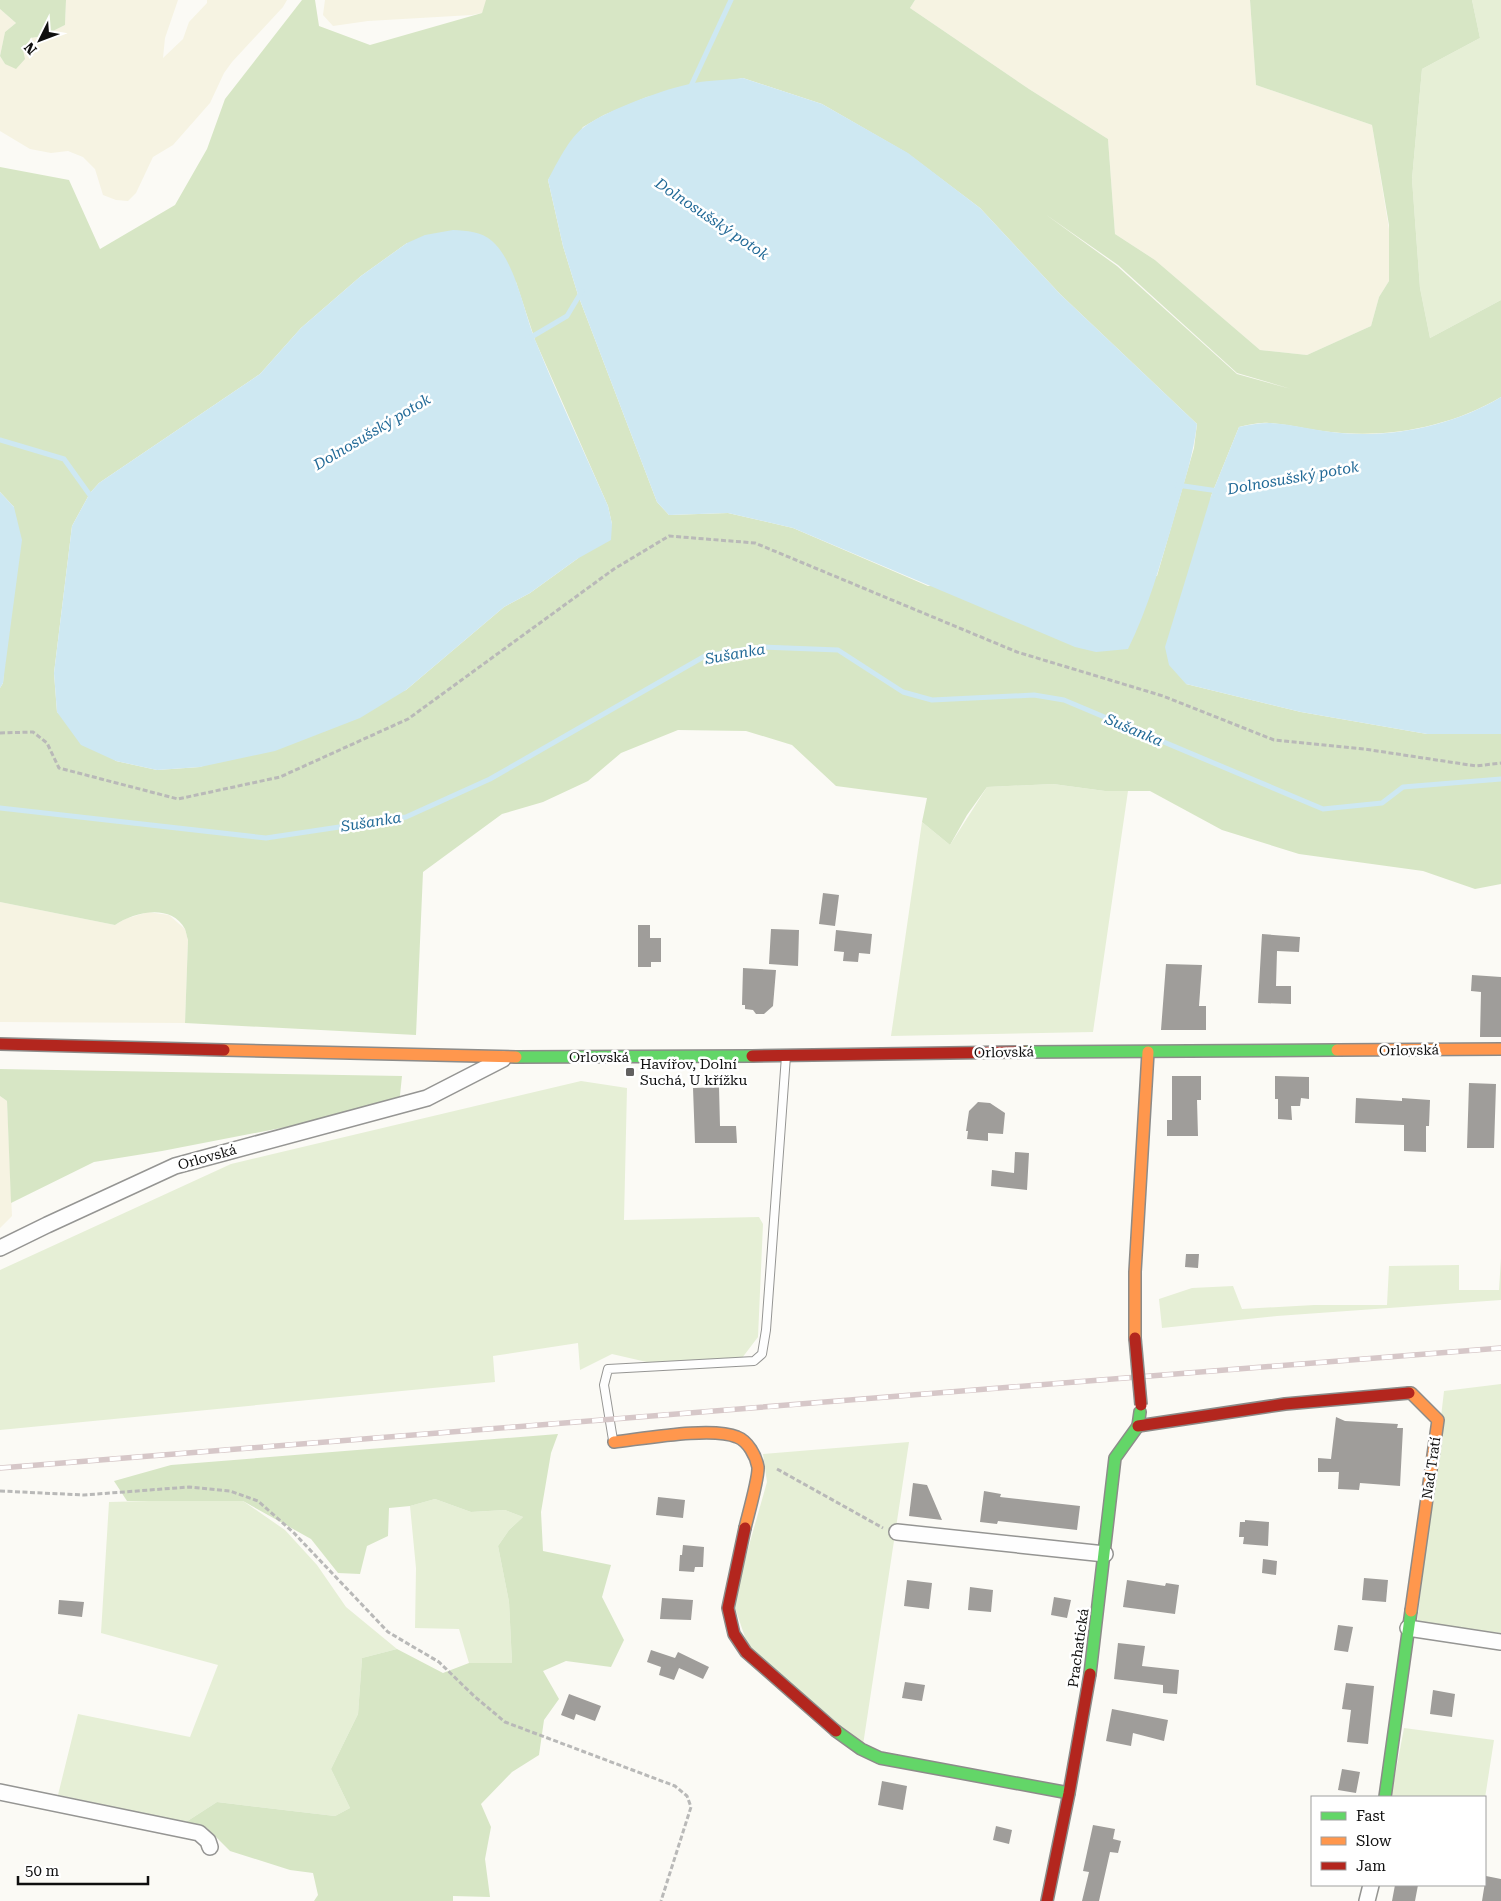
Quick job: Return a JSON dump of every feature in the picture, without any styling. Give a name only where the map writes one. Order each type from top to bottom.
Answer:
[{"type":"street","name":"Orlovská","points":[[0,1044],[507,1057],[1501,1049]]},
{"type":"street","name":"Prachatická","points":[[1047,1901],[1069,1793],[1093,1654],[1115,1458],[1138,1426],[1142,1405],[1135,1338],[1135,1272],[1148,1052]]},
{"type":"street","name":"Orlovská","points":[[0,1248],[175,1166],[428,1098],[507,1057]]},
{"type":"street","name":"Nad Tratí","points":[[1138,1426],[1285,1404],[1412,1393],[1438,1420],[1385,1796]]},
{"type":"street","points":[[614,1442],[707,1432],[737,1436],[753,1451],[758,1469],[728,1608],[734,1634],[746,1652],[835,1730],[861,1750],[880,1758],[1069,1793]]},
{"type":"street","points":[[897,1532],[1105,1554]]},
{"type":"street","points":[[1408,1628],[1501,1642]]},
{"type":"street","points":[[0,1792],[199,1833],[208,1841],[210,1847]]},
{"type":"street","points":[[1367,1901],[1371,1886]]},
{"type":"lane","points":[[614,1442],[604,1385],[608,1369],[754,1361],[762,1354],[766,1330],[786,1056]]},
{"type":"path","points":[[0,733],[33,732],[47,742],[59,768],[178,799],[280,777],[408,719],[614,568],[669,536],[755,543],[1017,652],[1163,696],[1274,740],[1364,749],[1476,766],[1501,762]]},
{"type":"path","points":[[754,1456],[888,1531],[897,1532]]},
{"type":"path","points":[[0,1491],[84,1495],[189,1487],[230,1491],[258,1501],[294,1533],[388,1632],[439,1662],[505,1722],[675,1786],[687,1796],[691,1807],[661,1901]]},
{"type":"shaded area","points":[[66,0],[178,0],[165,38],[163,58],[183,39],[189,22],[207,3],[207,0],[287,0],[283,7],[232,62],[224,73],[210,103],[173,145],[153,157],[136,193],[128,201],[116,200],[103,195],[95,169],[83,157],[68,151],[51,153],[30,149],[0,131],[0,56],[5,64],[23,50],[31,38],[43,36],[65,25]]},
{"type":"shaded area","points":[[325,0],[487,0],[482,13],[472,15],[368,21],[333,26],[323,15]]},
{"type":"shaded area","points":[[915,0],[1250,0],[1256,85],[1372,125],[1389,229],[1389,281],[1379,297],[1371,326],[1307,355],[1260,350],[1155,260],[1115,234],[1108,139],[1029,89],[910,8]]},
{"type":"shaded area","points":[[0,9],[16,23],[5,32],[0,56]]},
{"type":"shaded area","points":[[0,902],[115,925],[125,919],[148,912],[169,915],[185,929],[188,940],[185,1023],[0,1022]]},
{"type":"shaded area","points":[[0,1096],[7,1101],[12,1216],[0,1228]]},
{"type":"green space","points":[[0,0],[66,0],[65,25],[43,36],[31,38],[23,50],[25,59],[16,69],[5,64],[0,56],[5,32],[16,23],[0,9]]},
{"type":"green space","points":[[302,0],[315,0],[319,26],[370,45],[482,13],[486,0],[915,0],[910,8],[1029,89],[1108,139],[1115,234],[1155,260],[1260,350],[1307,355],[1371,326],[1379,297],[1389,281],[1389,225],[1372,125],[1256,85],[1250,0],[1472,0],[1480,38],[1422,69],[1412,179],[1420,288],[1430,338],[1501,300],[1501,397],[1464,415],[1444,422],[1404,431],[1362,434],[1342,433],[1265,423],[1239,427],[1211,496],[1186,684],[1301,712],[1427,734],[1501,734],[1501,884],[1475,889],[1423,871],[1299,854],[1222,830],[1150,791],[1105,791],[1053,784],[987,787],[967,815],[950,845],[922,822],[927,798],[836,786],[792,745],[746,731],[678,730],[621,753],[588,781],[543,802],[502,814],[423,872],[416,1035],[185,1023],[188,940],[185,929],[179,921],[162,913],[152,912],[132,916],[115,925],[0,902],[0,688],[3,683],[14,507],[0,492],[0,167],[69,180],[100,249],[175,205],[207,149],[225,99]],"holes":[[[743,78],[822,104],[907,153],[980,208],[1060,294],[1197,424],[1194,448],[1157,576],[928,586],[793,528],[728,513],[669,515],[657,502],[578,295],[563,246],[548,180],[583,127],[604,115],[647,97]],[[1045,214],[1118,265],[1237,373],[1291,389],[1237,374],[1117,266]],[[407,243],[516,282],[535,340],[608,506],[612,524],[577,559],[530,593],[504,607],[406,690],[200,767],[157,770],[116,761],[57,712],[54,673],[72,526],[90,493],[99,483],[260,374],[301,328],[361,276]]]},
{"type":"green space","points":[[1472,0],[1501,0],[1501,300],[1430,338],[1420,288],[1412,179],[1422,69],[1480,38]]},
{"type":"green space","points":[[1053,784],[1105,791],[1128,791],[1093,1032],[891,1036],[922,822],[950,845],[987,787]]},
{"type":"green space","points":[[0,1069],[402,1076],[399,1105],[162,1151],[94,1162],[11,1203],[7,1101],[0,1096]]},
{"type":"green space","points":[[581,1081],[627,1088],[624,1220],[759,1217],[763,1224],[758,1337],[742,1358],[664,1366],[612,1354],[580,1370],[578,1343],[493,1356],[495,1382],[0,1430],[0,1270],[231,1164]]},
{"type":"green space","points":[[1501,1258],[1501,1300],[1277,1316],[1162,1328],[1159,1299],[1192,1288],[1233,1286],[1242,1309],[1314,1305],[1387,1305],[1389,1266],[1459,1265],[1459,1290],[1499,1290]]},
{"type":"green space","points":[[1501,1384],[1501,1633],[1417,1623],[1444,1391]]},
{"type":"green space","points":[[558,1434],[551,1453],[541,1512],[543,1551],[611,1565],[602,1597],[624,1640],[611,1667],[566,1661],[543,1671],[559,1699],[544,1720],[539,1755],[512,1772],[481,1804],[491,1827],[485,1859],[490,1897],[453,1896],[453,1901],[314,1901],[318,1895],[313,1873],[290,1870],[230,1851],[207,1828],[186,1822],[217,1802],[335,1816],[350,1808],[331,1769],[358,1714],[362,1658],[397,1649],[443,1673],[469,1663],[512,1663],[509,1602],[498,1546],[509,1530],[523,1517],[505,1510],[471,1512],[435,1499],[410,1506],[389,1508],[388,1536],[367,1546],[360,1574],[338,1573],[311,1539],[243,1501],[127,1501],[114,1481],[171,1465]]},
{"type":"green space","points":[[909,1442],[863,1745],[748,1646],[733,1602],[767,1482],[763,1454]]},
{"type":"green space","points":[[435,1499],[471,1512],[505,1510],[523,1517],[509,1530],[498,1546],[509,1602],[512,1663],[469,1663],[459,1629],[415,1628],[416,1568],[410,1506]]},
{"type":"green space","points":[[243,1501],[285,1530],[317,1565],[346,1607],[397,1649],[362,1658],[358,1714],[331,1769],[350,1808],[335,1816],[217,1802],[186,1822],[58,1795],[78,1714],[190,1737],[218,1665],[101,1633],[109,1502]]},
{"type":"green space","points":[[1404,1728],[1494,1740],[1485,1796],[1391,1796]]},
{"type":"water","points":[[743,78],[822,104],[908,153],[980,208],[1060,294],[1197,424],[1190,461],[1148,603],[1128,649],[1096,652],[1075,647],[793,528],[728,513],[669,515],[657,502],[578,295],[563,246],[548,180],[573,138],[594,120],[637,100],[682,86],[706,81]]},
{"type":"water","points":[[453,230],[483,235],[500,250],[507,262],[544,363],[608,506],[612,524],[611,540],[577,559],[530,593],[504,607],[406,690],[360,718],[275,751],[200,767],[157,770],[116,761],[81,745],[57,712],[54,673],[72,526],[90,493],[99,483],[260,374],[301,328],[361,276],[407,243],[425,235]]},
{"type":"water","points":[[1501,397],[1501,734],[1427,734],[1301,712],[1186,684],[1169,665],[1165,647],[1211,496],[1239,427],[1269,423],[1340,433],[1361,434],[1403,431],[1444,422],[1483,407]]},
{"type":"water","points":[[0,492],[14,507],[22,540],[3,683],[0,688]]},
{"type":"building","points":[[823,893],[839,895],[835,926],[819,924]]},
{"type":"building","points":[[638,925],[650,925],[650,938],[661,938],[661,962],[651,962],[651,967],[638,967]]},
{"type":"building","points":[[771,929],[799,930],[798,966],[769,964]]},
{"type":"building","points":[[836,930],[872,934],[870,954],[859,953],[858,962],[843,961],[844,952],[834,951]]},
{"type":"building","points":[[1262,934],[1300,937],[1299,952],[1277,951],[1276,986],[1291,986],[1291,1004],[1258,1003]]},
{"type":"building","points":[[1166,964],[1202,965],[1199,1006],[1206,1006],[1206,1030],[1161,1030]]},
{"type":"building","points":[[743,968],[776,970],[773,1006],[764,1014],[756,1014],[753,1010],[745,1009],[745,1005],[742,1005]]},
{"type":"building","points":[[1472,975],[1501,977],[1501,1037],[1480,1037],[1481,992],[1471,991]]},
{"type":"building","points":[[1172,1076],[1201,1076],[1201,1100],[1197,1100],[1198,1136],[1167,1136],[1167,1120],[1172,1120]]},
{"type":"building","points":[[1275,1076],[1309,1077],[1309,1099],[1301,1098],[1300,1106],[1291,1106],[1292,1120],[1278,1119],[1278,1099],[1275,1099]]},
{"type":"building","points":[[1469,1083],[1496,1084],[1494,1148],[1467,1148]]},
{"type":"building","points":[[719,1087],[720,1126],[736,1126],[737,1143],[695,1143],[693,1088]]},
{"type":"building","points":[[1356,1098],[1402,1101],[1402,1098],[1430,1100],[1429,1126],[1426,1126],[1426,1152],[1404,1151],[1404,1125],[1355,1123]]},
{"type":"building","points":[[978,1102],[990,1103],[1005,1113],[1003,1134],[988,1133],[988,1141],[967,1139],[968,1131],[966,1131],[969,1111]]},
{"type":"building","points":[[1015,1152],[1029,1153],[1027,1190],[991,1186],[992,1170],[1014,1173]]},
{"type":"building","points":[[1186,1254],[1199,1254],[1198,1268],[1185,1267]]},
{"type":"building","points":[[1336,1417],[1345,1421],[1398,1424],[1397,1428],[1403,1428],[1400,1486],[1360,1483],[1359,1490],[1338,1489],[1339,1472],[1318,1472],[1318,1458],[1331,1459]]},
{"type":"building","points":[[913,1483],[927,1485],[942,1520],[909,1516]]},
{"type":"building","points":[[984,1491],[1001,1494],[1000,1497],[1080,1506],[1077,1530],[998,1521],[997,1524],[980,1522]]},
{"type":"building","points":[[658,1497],[685,1500],[683,1518],[656,1515]]},
{"type":"building","points":[[1245,1520],[1269,1522],[1268,1546],[1243,1544],[1244,1537],[1239,1537],[1240,1522],[1245,1522]]},
{"type":"building","points":[[683,1545],[704,1547],[703,1567],[695,1567],[694,1572],[679,1571]]},
{"type":"building","points":[[1263,1559],[1277,1561],[1276,1575],[1262,1573]]},
{"type":"building","points":[[1364,1578],[1388,1580],[1386,1602],[1362,1600]]},
{"type":"building","points":[[907,1580],[932,1583],[929,1609],[904,1606]]},
{"type":"building","points":[[1127,1580],[1165,1586],[1166,1583],[1179,1585],[1175,1614],[1123,1607]]},
{"type":"building","points":[[970,1587],[993,1590],[991,1612],[968,1610]]},
{"type":"building","points":[[1054,1597],[1071,1600],[1067,1618],[1051,1615]]},
{"type":"building","points":[[662,1598],[693,1600],[691,1620],[660,1619]]},
{"type":"building","points":[[59,1600],[84,1602],[82,1617],[58,1614]]},
{"type":"building","points":[[1338,1625],[1353,1627],[1348,1652],[1334,1650]]},
{"type":"building","points":[[1118,1643],[1145,1646],[1142,1666],[1179,1670],[1177,1694],[1163,1693],[1163,1685],[1114,1679]]},
{"type":"building","points":[[651,1650],[675,1658],[678,1652],[709,1667],[703,1679],[679,1668],[674,1680],[659,1675],[661,1667],[647,1662]]},
{"type":"building","points":[[905,1682],[925,1685],[922,1701],[902,1698]]},
{"type":"building","points":[[1346,1683],[1374,1686],[1368,1744],[1347,1742],[1351,1710],[1342,1709]]},
{"type":"building","points":[[1433,1690],[1455,1694],[1452,1717],[1430,1714]]},
{"type":"building","points":[[569,1694],[601,1706],[595,1721],[576,1714],[574,1720],[561,1715]]},
{"type":"building","points":[[1112,1709],[1168,1720],[1164,1741],[1133,1733],[1131,1746],[1106,1741]]},
{"type":"building","points":[[1342,1769],[1360,1772],[1356,1793],[1338,1790]]},
{"type":"building","points":[[882,1781],[907,1786],[903,1810],[878,1805]]},
{"type":"building","points":[[1093,1825],[1115,1829],[1113,1839],[1121,1841],[1118,1853],[1110,1852],[1099,1901],[1082,1901],[1089,1872],[1083,1871]]},
{"type":"building","points":[[996,1826],[1012,1830],[1009,1844],[993,1840]]},
{"type":"building","points":[[1486,1876],[1501,1879],[1501,1901],[1482,1901],[1484,1886],[1486,1886]]},
{"type":"building","points":[[1395,1886],[1418,1886],[1415,1901],[1392,1901]]},
{"type":"waterway","points":[[690,88],[731,0]]},
{"type":"waterway","name":"Dolnosušský potok","points":[[528,339],[567,316],[582,291]]},
{"type":"waterway","name":"Dolnosušský potok","points":[[0,440],[64,459],[92,498]]},
{"type":"waterway","name":"Dolnosušský potok","points":[[1177,485],[1218,491]]},
{"type":"waterway","name":"Sušanka","points":[[0,808],[266,838],[406,817],[490,779],[705,656],[761,647],[838,650],[903,692],[932,700],[1034,695],[1064,700],[1323,809],[1382,803],[1403,787],[1501,779]]},
{"type":"railway","points":[[0,1468],[1501,1348]]},
{"type":"traffic: fast","points":[[1025,1052],[1337,1050]]},
{"type":"traffic: fast","points":[[516,1057],[752,1056]]},
{"type":"traffic: fast","points":[[1090,1674],[1115,1458],[1138,1426],[1140,1412]]},
{"type":"traffic: fast","points":[[1385,1796],[1411,1611]]},
{"type":"traffic: fast","points":[[836,1731],[861,1749],[880,1758],[1069,1793]]},
{"type":"traffic: slow","points":[[1337,1050],[1501,1049]]},
{"type":"traffic: slow","points":[[224,1050],[516,1057]]},
{"type":"traffic: slow","points":[[1135,1338],[1135,1272],[1148,1052]]},
{"type":"traffic: slow","points":[[1409,1393],[1438,1420],[1411,1611]]},
{"type":"traffic: slow","points":[[614,1442],[694,1433],[726,1434],[741,1439],[751,1449],[758,1467],[745,1528]]},
{"type":"traffic: jam","points":[[0,1044],[224,1050]]},
{"type":"traffic: jam","points":[[752,1056],[1025,1052]]},
{"type":"traffic: jam","points":[[1135,1338],[1141,1405]]},
{"type":"traffic: jam","points":[[1138,1426],[1285,1404],[1409,1393]]},
{"type":"traffic: jam","points":[[745,1528],[728,1608],[734,1634],[746,1652],[836,1731]]},
{"type":"traffic: jam","points":[[1047,1901],[1069,1793],[1090,1674]]},
{"type":"place","name":"Havířov, Dolní Suchá, U křížku","points":[[630,1072]]}]
